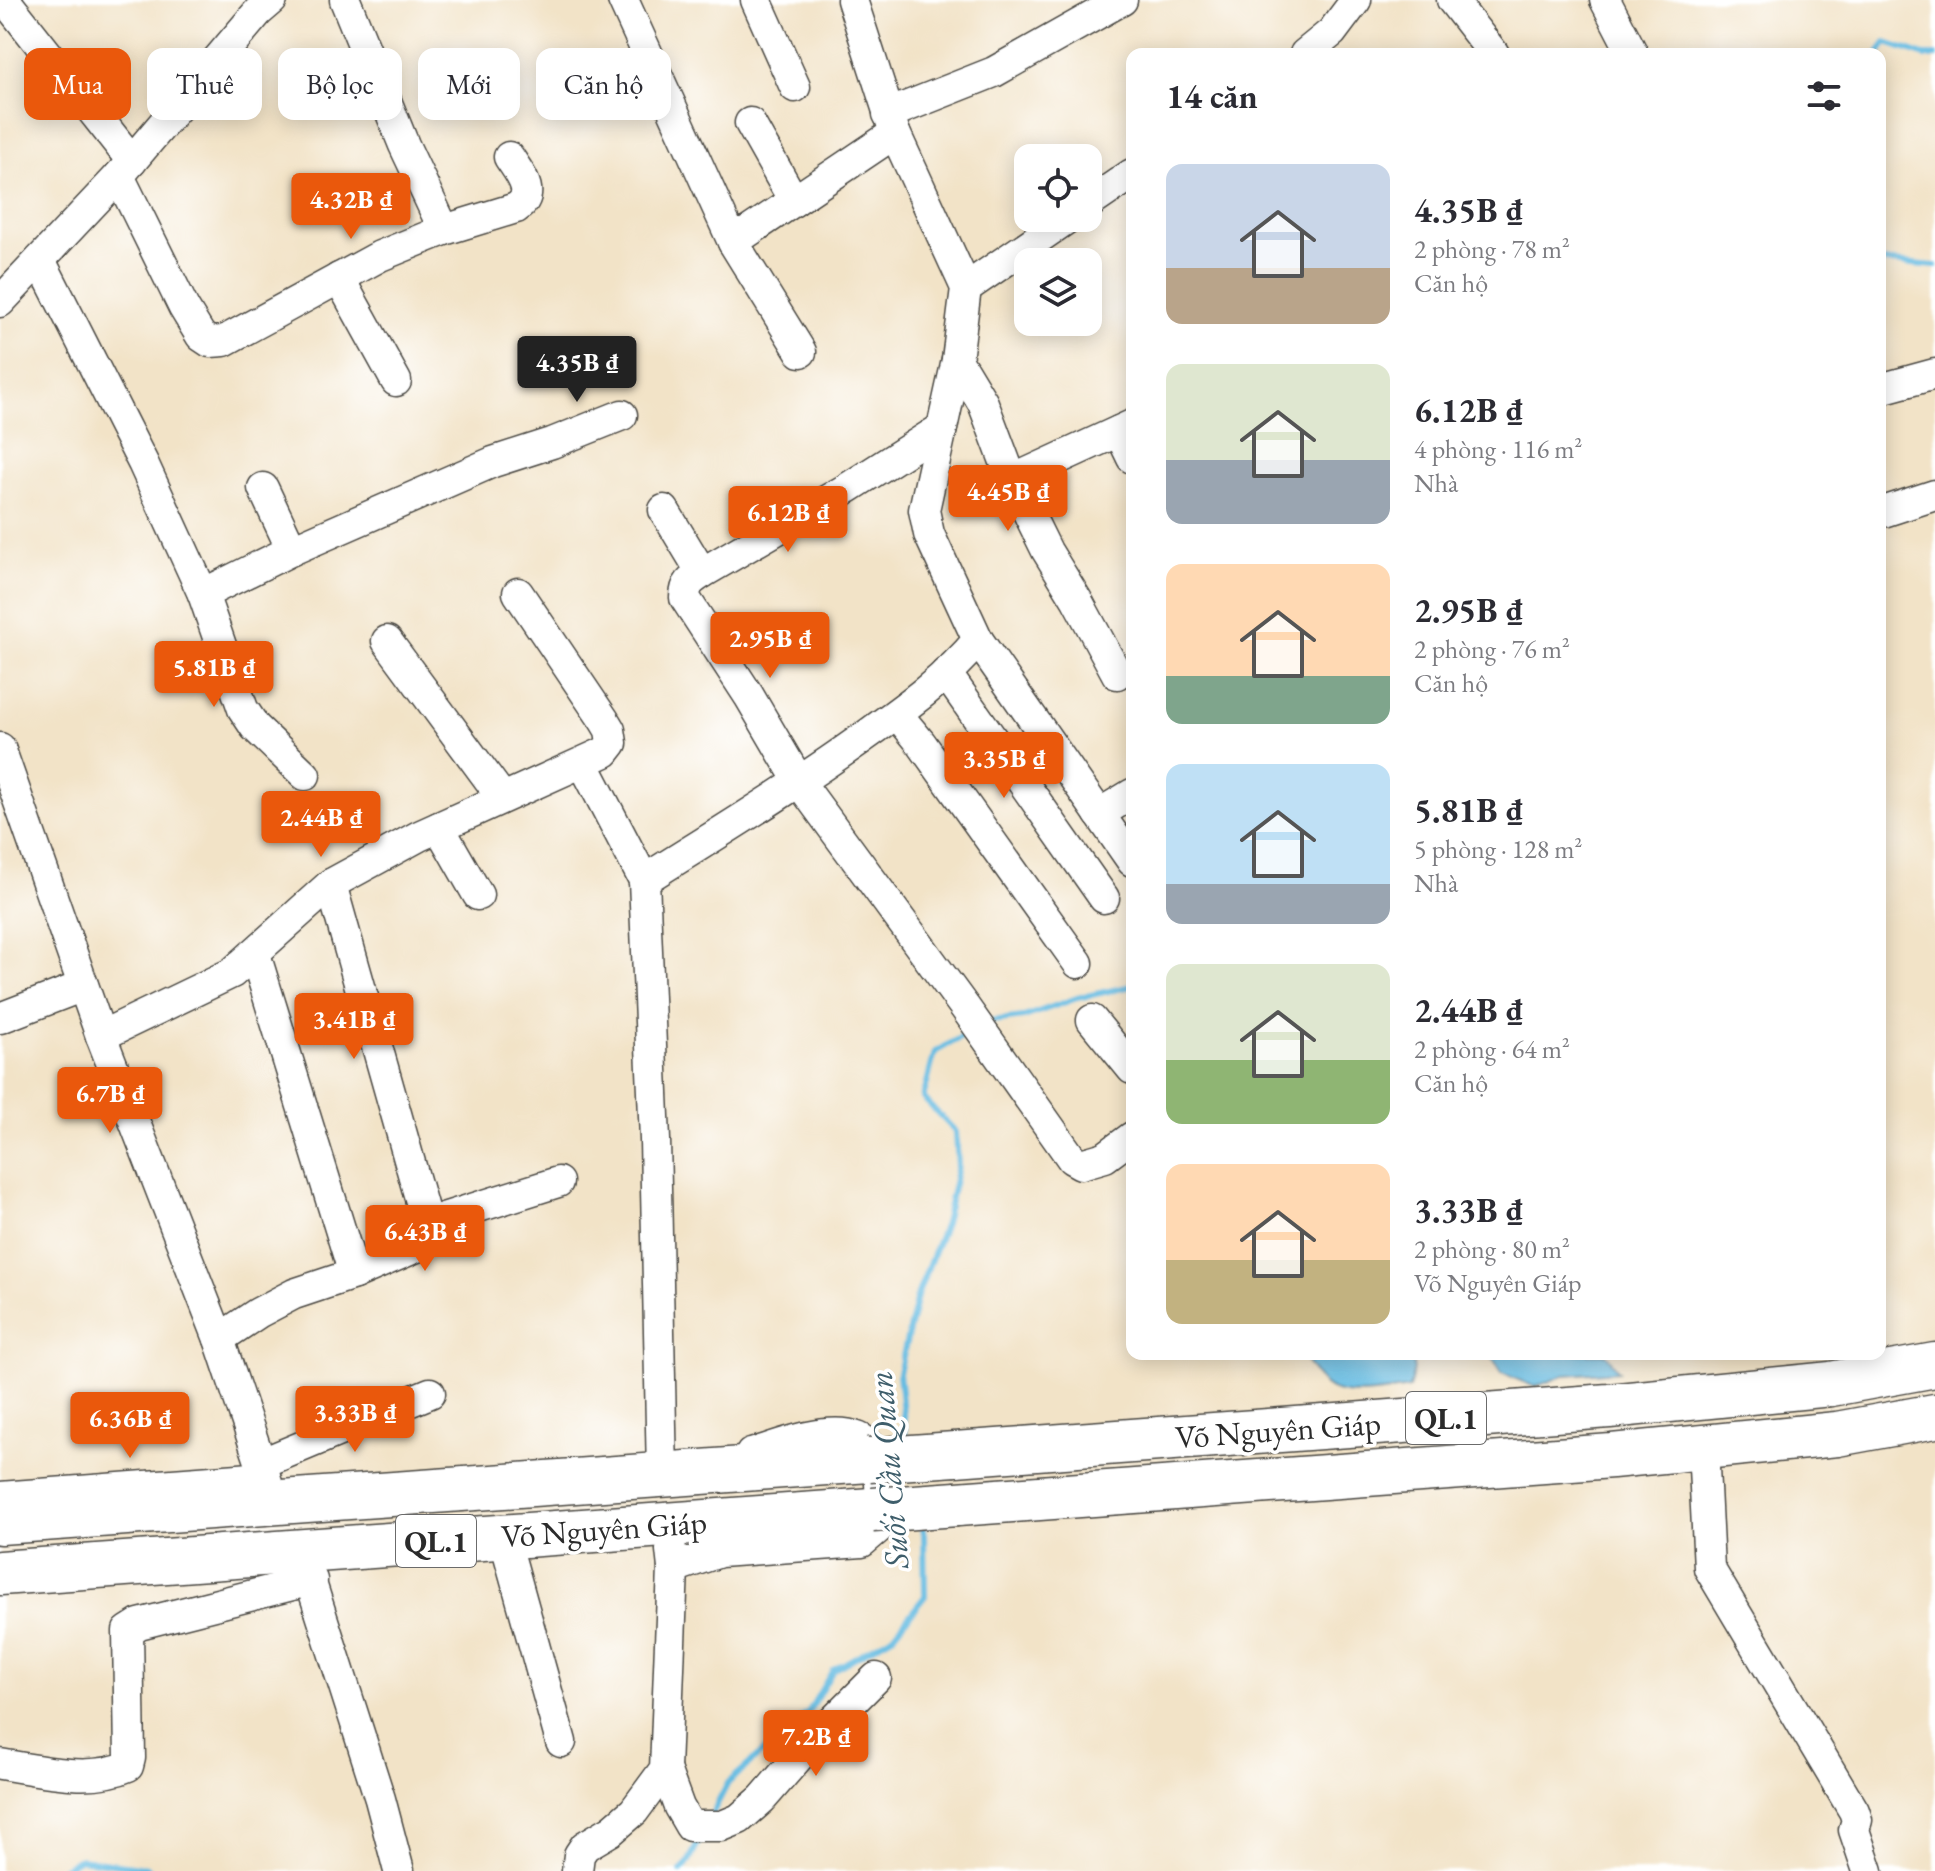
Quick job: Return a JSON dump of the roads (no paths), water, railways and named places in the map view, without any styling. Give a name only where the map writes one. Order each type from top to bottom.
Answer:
[{"type":"highway","name":"Võ Nguyên Giáp","points":[[0,1522],[266,1481],[661,1470],[869,1460],[1609,1406],[1831,1384],[1935,1365]]},
{"type":"highway","name":"Võ Nguyên Giáp","points":[[2,1574],[306,1566],[504,1537],[1597,1457],[1837,1434],[1935,1416]]},
{"type":"street","points":[[5,0],[125,169],[184,308],[201,336],[210,342],[224,341],[380,256],[444,230],[516,208],[528,195],[509,157]]},
{"type":"street","points":[[0,302],[125,169],[258,12],[272,0]]},
{"type":"street","points":[[345,0],[404,145],[444,230]]},
{"type":"street","points":[[623,0],[733,242],[801,352]]},
{"type":"street","points":[[756,0],[795,87]]},
{"type":"street","points":[[852,0],[891,123],[966,288],[957,360],[924,510],[929,534],[978,640],[1126,852]]},
{"type":"street","points":[[733,242],[794,201],[891,123],[994,72],[1122,0]]},
{"type":"street","points":[[1315,48],[1332,32],[1356,0]]},
{"type":"street","points":[[1452,0],[1489,48]]},
{"type":"street","points":[[1605,0],[1630,48]]},
{"type":"street","points":[[750,123],[794,201]]},
{"type":"street","points":[[1102,194],[1126,178]]},
{"type":"street","points":[[966,288],[1048,232]]},
{"type":"street","points":[[40,260],[149,476],[203,594],[243,709],[255,727],[305,775]]},
{"type":"street","points":[[339,278],[396,381]]},
{"type":"street","points":[[957,360],[983,403],[1012,480],[1047,551],[1117,674]]},
{"type":"street","points":[[1886,387],[1935,374]]},
{"type":"street","points":[[203,594],[292,550],[493,462],[622,415]]},
{"type":"street","points":[[942,428],[848,488],[702,573],[689,582],[685,598],[749,696],[800,783],[1072,1159],[1081,1164],[1105,1157],[1126,1141]]},
{"type":"street","points":[[1012,480],[1125,428]]},
{"type":"street","points":[[263,488],[292,550]]},
{"type":"street","points":[[1886,511],[1935,495]]},
{"type":"street","points":[[664,510],[702,573]]},
{"type":"street","points":[[101,1036],[232,973],[331,884],[439,827],[605,752],[612,743],[610,730],[518,593]]},
{"type":"street","points":[[644,880],[800,783],[897,714],[956,667],[978,640]]},
{"type":"street","points":[[387,641],[502,797]]},
{"type":"street","points":[[946,673],[1104,898]]},
{"type":"street","points":[[897,714],[1078,963]]},
{"type":"street","points":[[0,748],[101,1036],[219,1339],[266,1481]]},
{"type":"street","points":[[583,763],[644,880],[655,1125],[661,1470],[736,1458],[834,1433],[862,1438],[868,1442],[877,1460],[882,1525],[862,1542],[720,1552],[673,1568]]},
{"type":"street","points":[[1099,814],[1126,798]]},
{"type":"street","points":[[439,827],[478,895]]},
{"type":"street","points":[[219,1339],[294,1294],[354,1274],[421,1245],[428,1238],[427,1223],[331,884]]},
{"type":"street","points":[[255,954],[354,1274]]},
{"type":"street","points":[[0,1018],[83,986]]},
{"type":"street","points":[[1092,1020],[1126,1062]]},
{"type":"street","points":[[427,1223],[558,1182]]},
{"type":"street","points":[[0,1497],[266,1481],[430,1393]]},
{"type":"street","points":[[1703,1447],[1709,1568],[1854,1811],[1857,1820],[1854,1830],[1868,1871]]},
{"type":"street","points":[[669,1524],[673,1568],[665,1769],[679,1807],[690,1826],[722,1826],[739,1819],[762,1799],[809,1745],[876,1678]]},
{"type":"street","points":[[504,1537],[561,1742]]},
{"type":"street","points":[[0,1764],[54,1772],[95,1773],[128,1766],[128,1631],[139,1624],[306,1566],[380,1799],[399,1871]]},
{"type":"street","points":[[577,1871],[579,1855],[585,1846],[612,1830],[634,1811],[665,1769]]},
{"type":"water","points":[[1305,1360],[1412,1360],[1414,1369],[1409,1388],[1369,1393],[1339,1392],[1318,1378]]},
{"type":"water","points":[[1494,1360],[1611,1360],[1619,1371],[1565,1375],[1535,1387],[1502,1373]]},
{"type":"waterway","name":"Suối Cầu Quan","points":[[1882,48],[1886,43],[1925,56],[1935,56]]},
{"type":"waterway","points":[[1886,262],[1935,266]]},
{"type":"waterway","name":"Suối Cầu Quan","points":[[985,1024],[1024,1017],[1077,998],[1126,987]]},
{"type":"waterway","name":"Suối Cầu Quan","points":[[906,1443],[899,1373],[917,1296],[945,1223],[958,1166],[956,1132],[923,1098],[935,1052],[972,1031]]},
{"type":"waterway","name":"Suối Cầu Quan","points":[[711,1816],[728,1783],[809,1711],[833,1670],[894,1635],[925,1596],[921,1520]]},
{"type":"waterway","name":"Suối Cầu Quan","points":[[681,1871],[701,1837]]},
{"type":"waterway","name":"Suối Cầu Quan","points":[[58,1871],[80,1859],[151,1871]]}]
